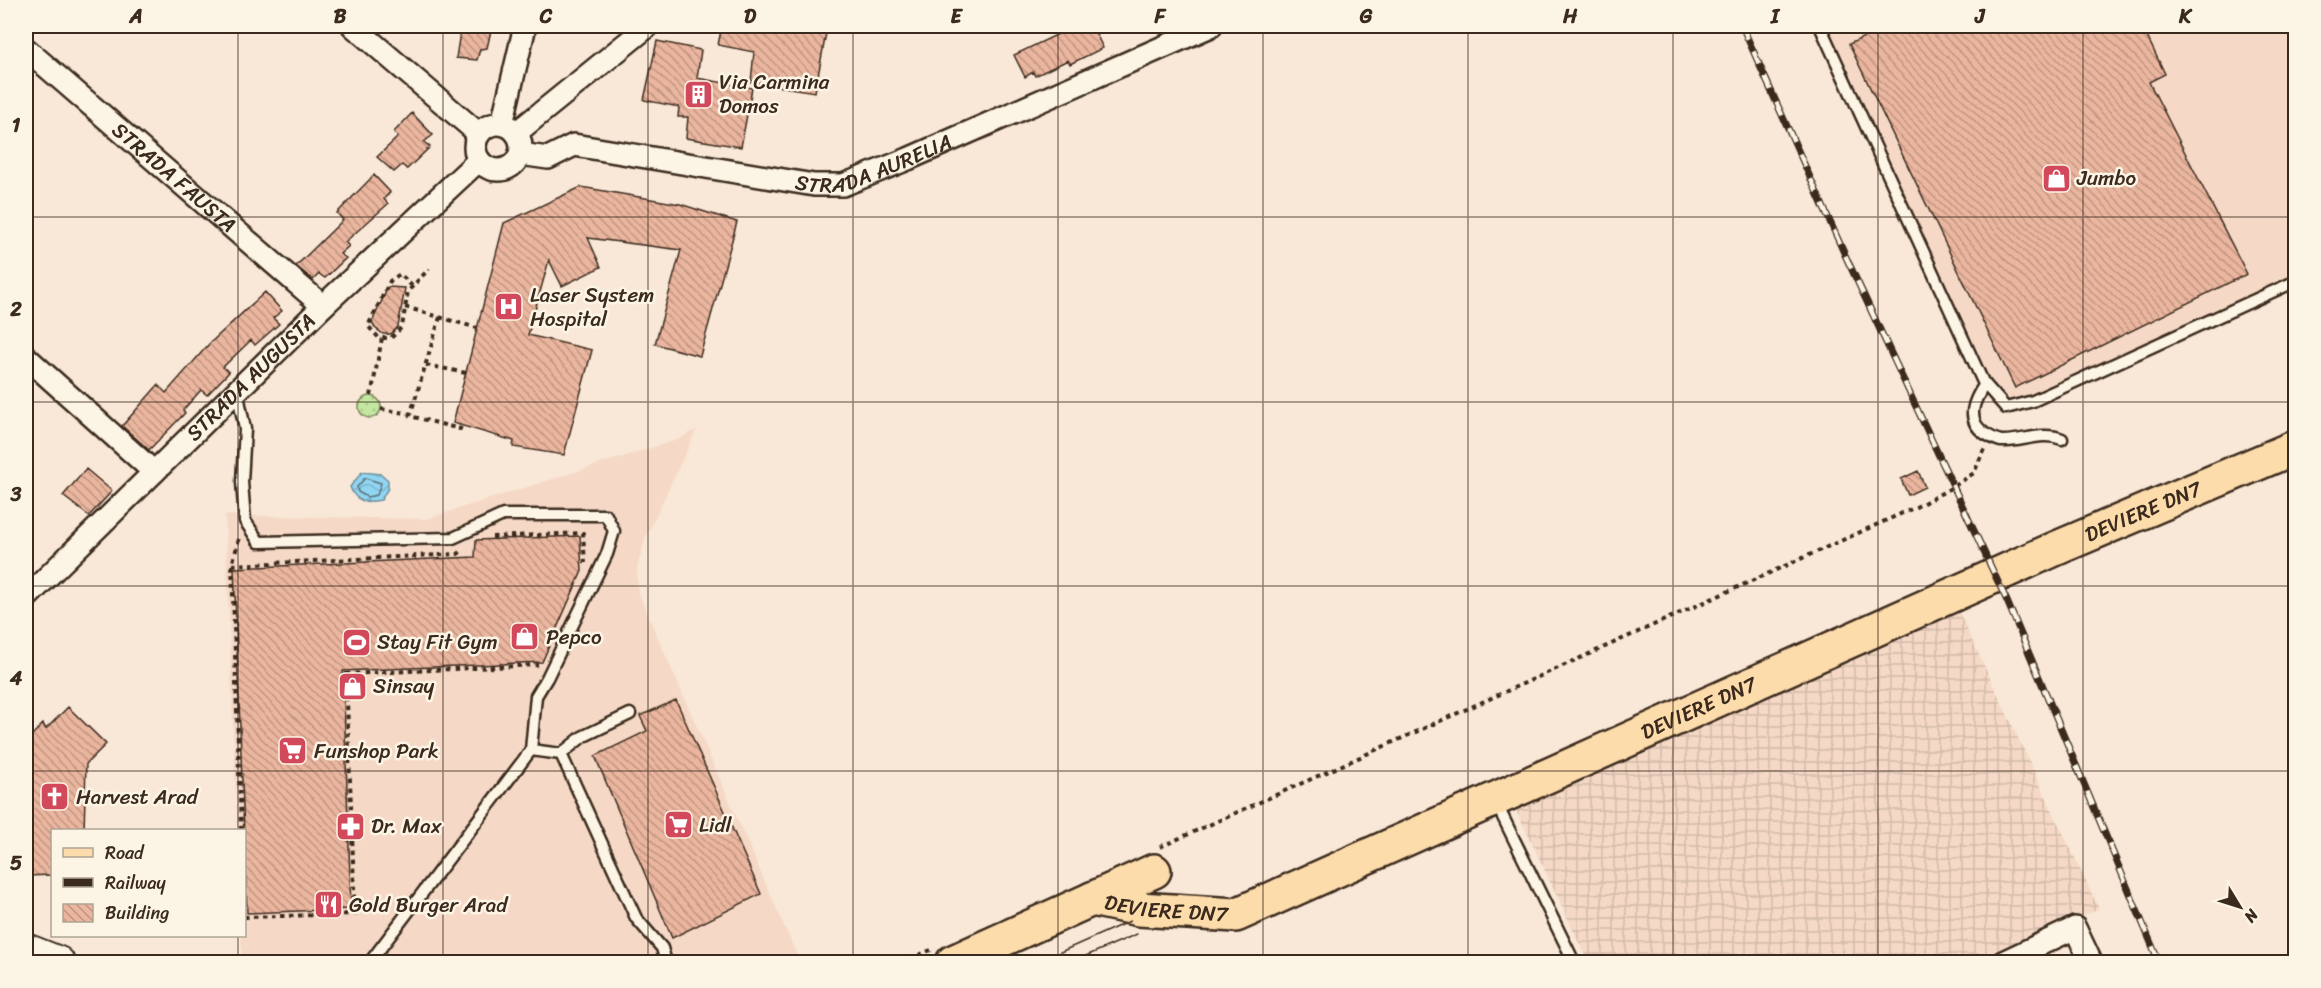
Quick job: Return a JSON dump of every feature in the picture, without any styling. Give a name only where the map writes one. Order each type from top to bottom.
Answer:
[{"type":"main road","name":"DEVIERE DN7","points":[[1092,899],[1138,909],[1236,915],[2047,553],[2295,447]]},
{"type":"main road","points":[[943,956],[1092,899],[1152,861]]},
{"type":"street","points":[[353,26],[479,134]]},
{"type":"street","points":[[525,26],[509,128],[520,143],[520,154],[512,165],[501,170],[489,168],[479,160],[475,147],[479,134],[489,126],[509,128],[648,26]]},
{"type":"street","name":"STRADA AURELIA","points":[[520,154],[548,158],[574,145],[814,185],[843,185],[908,159],[1211,26]]},
{"type":"street","name":"STRADA FAUSTA","points":[[26,49],[323,306]]},
{"type":"street","name":"STRADA AUGUSTA","points":[[26,598],[323,306],[479,160]]},
{"type":"street","points":[[26,357],[154,472]]},
{"type":"street","points":[[2003,963],[2075,928],[2091,963]]},
{"type":"street","points":[[26,949],[59,963]]},
{"type":"lane","points":[[1825,27],[1985,384],[2006,408],[2033,400],[2295,281]]},
{"type":"lane","points":[[1985,384],[1975,399],[1971,416],[1978,429],[2001,441],[2053,435],[2062,439]]},
{"type":"lane","points":[[237,390],[245,429],[242,482],[245,521],[259,542],[453,538],[502,515],[606,515],[614,531],[607,554],[536,696],[531,750],[370,963]]},
{"type":"lane","points":[[531,750],[561,754],[582,736],[630,714]]},
{"type":"lane","points":[[561,754],[636,918],[662,948],[666,963]]},
{"type":"lane","points":[[1501,813],[1574,963]]},
{"type":"path","points":[[412,286],[400,274],[390,281],[368,326],[379,338],[391,338],[402,327],[408,291],[429,269]]},
{"type":"path","points":[[405,307],[477,328]]},
{"type":"path","points":[[411,414],[440,317]]},
{"type":"path","points":[[371,396],[383,338]]},
{"type":"path","points":[[426,365],[466,373]]},
{"type":"path","points":[[381,409],[411,414],[410,416],[460,429],[461,425]]},
{"type":"path","points":[[1152,861],[1916,507],[1953,487],[1974,472],[1990,437]]},
{"type":"path","points":[[241,829],[232,565],[245,521]]},
{"type":"path","points":[[486,537],[583,533],[586,571]]},
{"type":"path","points":[[232,565],[458,554],[466,546]]},
{"type":"path","points":[[246,917],[355,914],[346,674],[543,665]]},
{"type":"path","points":[[902,963],[943,956]]},
{"type":"shaded area","name":"Jumbo","points":[[1816,26],[2295,26],[2295,281],[2006,408],[1983,382]]},
{"type":"shaded area","points":[[697,429],[645,539],[637,569],[638,592],[800,962],[242,962],[241,937],[246,937],[246,829],[237,829],[225,515],[426,519],[679,439]]},
{"type":"shaded area","points":[[1948,589],[2099,909],[1986,962],[1588,962],[1510,797]]},
{"type":"green space","points":[[370,396],[378,399],[381,407],[378,415],[370,418],[362,415],[359,407],[362,399]]},
{"type":"water","points":[[362,472],[381,474],[388,480],[388,488],[381,500],[362,501],[352,492],[350,487]]},
{"type":"building","points":[[461,26],[492,26],[487,48],[480,49],[477,60],[456,58]]},
{"type":"building","name":"Via Carmina Domos","points":[[722,26],[780,26],[826,33],[815,92],[751,82],[754,52],[718,45]]},
{"type":"building","points":[[1075,26],[1092,26],[1103,48],[1070,64],[1068,60],[1035,76],[1033,72],[1025,77],[1014,55]]},
{"type":"building","name":"Jumbo","points":[[1888,26],[2142,26],[2165,74],[2149,82],[2247,274],[2015,388],[1849,44]]},
{"type":"building","name":"Via Carmina Domos","points":[[657,41],[701,50],[697,78],[752,88],[741,147],[686,138],[688,117],[678,117],[679,107],[644,100]]},
{"type":"building","points":[[412,113],[433,135],[424,142],[430,147],[407,169],[402,165],[394,172],[377,157],[398,137],[394,132]]},
{"type":"building","points":[[374,175],[390,192],[384,199],[388,204],[345,242],[349,246],[340,254],[346,258],[325,278],[319,274],[313,280],[296,266],[343,220],[337,213]]},
{"type":"building","points":[[581,187],[680,204],[737,222],[700,356],[655,344],[681,250],[588,238],[601,267],[562,286],[549,260],[528,335],[592,350],[564,455],[513,447],[514,441],[453,423],[504,223]]},
{"type":"building","points":[[388,287],[405,288],[398,327],[391,334],[383,334],[375,328],[372,322]]},
{"type":"building","points":[[265,292],[282,311],[273,318],[279,324],[255,345],[251,340],[223,367],[229,372],[207,395],[201,390],[183,410],[185,413],[149,450],[122,426],[158,385],[166,393],[209,344]]},
{"type":"building","points":[[86,469],[112,491],[89,516],[63,496]]},
{"type":"building","points":[[1918,471],[1925,487],[1908,495],[1901,479]]},
{"type":"building","name":"Funshop Park","points":[[580,536],[582,571],[542,662],[343,671],[351,909],[247,913],[246,829],[244,829],[234,568],[475,557],[476,540]]},
{"type":"building","name":"Lidl","points":[[676,700],[761,894],[672,938],[595,756],[647,731],[640,716]]},
{"type":"building","name":"Harvest Arad","points":[[68,707],[106,744],[86,764],[84,829],[51,829],[51,875],[26,876],[26,741],[43,724],[46,729]]},
{"type":"tram line","points":[[1038,962],[1130,921]]},
{"type":"tram line","points":[[1072,962],[1137,934]]},
{"type":"railway","points":[[1742,26],[1845,255],[2007,601],[2159,962]]},
{"type":"place","name":"Via Carmina Domos","points":[[698,94]]},
{"type":"place","name":"Jumbo","points":[[2056,178]]},
{"type":"place","name":"Laser System Hospital","points":[[509,307]]},
{"type":"place","name":"Pepco","points":[[525,637]]},
{"type":"place","name":"Stay Fit Gym","points":[[356,642]]},
{"type":"place","name":"Sinsay","points":[[352,686]]},
{"type":"place","name":"Funshop Park","points":[[293,751]]},
{"type":"place","name":"Harvest Arad","points":[[55,797]]},
{"type":"place","name":"Lidl","points":[[678,825]]},
{"type":"place","name":"Dr. Max","points":[[350,826]]},
{"type":"place","name":"Gold Burger Arad","points":[[328,905]]}]
